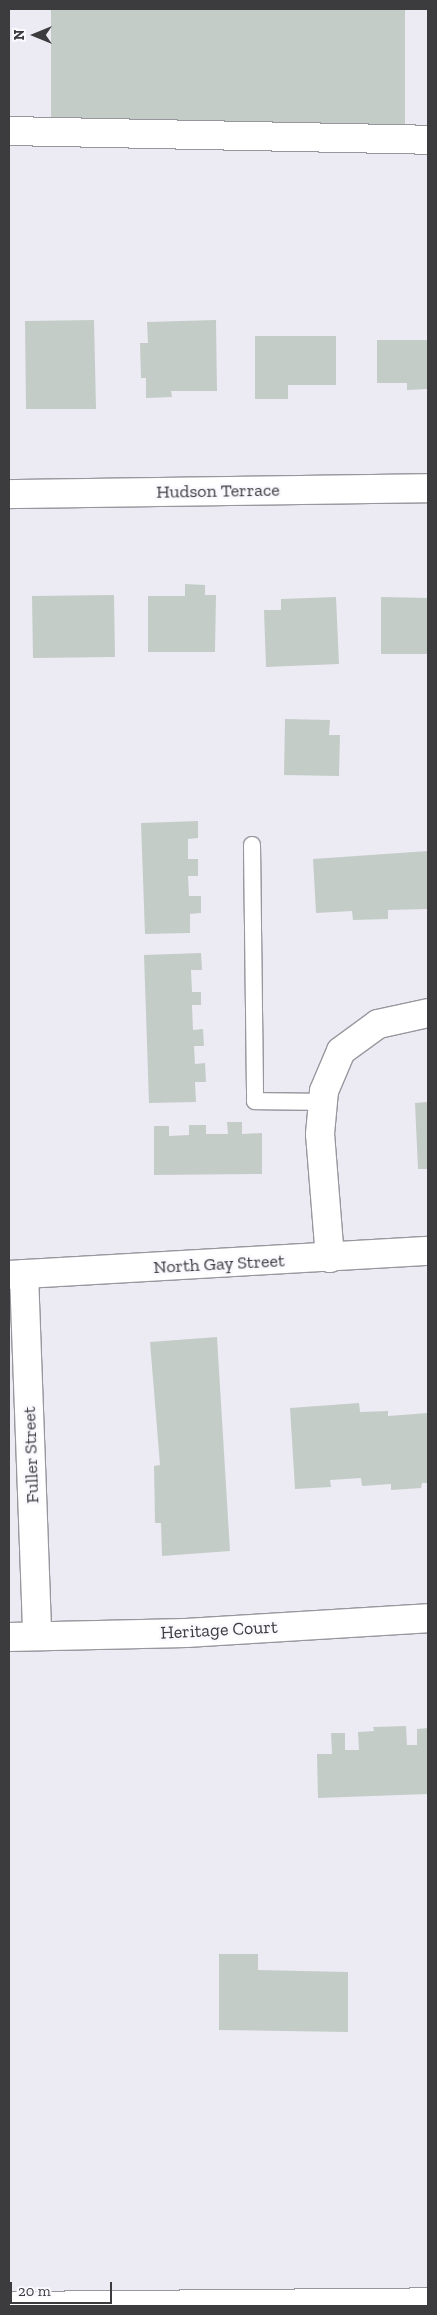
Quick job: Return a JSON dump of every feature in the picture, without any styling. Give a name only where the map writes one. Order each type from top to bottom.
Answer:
[{"type":"street","points":[[9,131],[428,140]]},
{"type":"street","name":"Hudson Terrace","points":[[9,494],[428,488]]},
{"type":"street","points":[[330,1258],[320,1134],[324,1091],[341,1051],[378,1024],[428,1013]]},
{"type":"street","name":"North Gay Street","points":[[16,1274],[330,1258],[428,1251]]},
{"type":"street","name":"Fuller Street","points":[[16,1274],[37,1636]]},
{"type":"street","name":"Heritage Court","points":[[9,1637],[186,1633],[428,1618]]},
{"type":"street","points":[[9,2306],[428,2302]]},
{"type":"lane","points":[[252,845],[255,1100],[323,1102]]},
{"type":"building","points":[[51,9],[405,9],[405,128],[291,128],[289,123],[51,123]]},
{"type":"building","points":[[94,320],[96,409],[26,409],[25,321]]},
{"type":"building","points":[[216,320],[217,391],[171,391],[172,397],[146,398],[146,378],[141,378],[140,343],[148,343],[147,322]]},
{"type":"building","points":[[255,336],[336,336],[336,385],[288,385],[288,399],[255,399]]},
{"type":"building","points":[[377,340],[428,340],[428,389],[407,390],[407,383],[377,383]]},
{"type":"building","points":[[185,584],[205,585],[205,595],[216,595],[215,652],[148,652],[148,596],[185,596]]},
{"type":"building","points":[[114,595],[115,657],[33,658],[32,596]]},
{"type":"building","points":[[336,597],[339,664],[266,667],[264,610],[281,610],[281,599]]},
{"type":"building","points":[[381,597],[428,598],[428,654],[381,654]]},
{"type":"building","points":[[285,719],[330,720],[329,735],[340,735],[339,776],[284,775]]},
{"type":"building","points":[[198,821],[198,838],[188,839],[188,859],[198,859],[198,876],[188,876],[189,896],[201,896],[201,913],[190,914],[190,933],[145,934],[141,823]]},
{"type":"building","points":[[428,851],[428,909],[388,910],[388,919],[353,920],[352,911],[316,913],[313,859]]},
{"type":"building","points":[[201,953],[202,970],[191,970],[192,992],[201,992],[201,1005],[192,1005],[193,1030],[203,1029],[204,1046],[194,1046],[195,1064],[205,1063],[206,1082],[195,1082],[196,1102],[149,1103],[144,955]]},
{"type":"building","points":[[428,1102],[428,1169],[418,1169],[415,1103]]},
{"type":"building","points":[[227,1122],[242,1122],[242,1134],[262,1133],[262,1174],[154,1175],[154,1126],[169,1126],[169,1136],[189,1135],[189,1125],[206,1125],[206,1134],[228,1134]]},
{"type":"building","points":[[217,1337],[230,1551],[162,1556],[161,1523],[155,1523],[154,1466],[160,1465],[150,1342]]},
{"type":"building","points":[[359,1403],[360,1412],[388,1411],[388,1416],[428,1413],[428,1483],[422,1483],[421,1488],[391,1490],[391,1484],[362,1486],[361,1478],[330,1480],[331,1487],[295,1489],[290,1408]]},
{"type":"building","points":[[406,1726],[407,1745],[417,1745],[417,1729],[428,1728],[428,1794],[318,1798],[317,1754],[332,1754],[331,1733],[345,1733],[345,1750],[359,1750],[358,1732],[374,1731],[373,1727]]},
{"type":"building","points":[[219,1954],[258,1954],[258,1970],[348,1972],[348,2032],[219,2030]]}]
